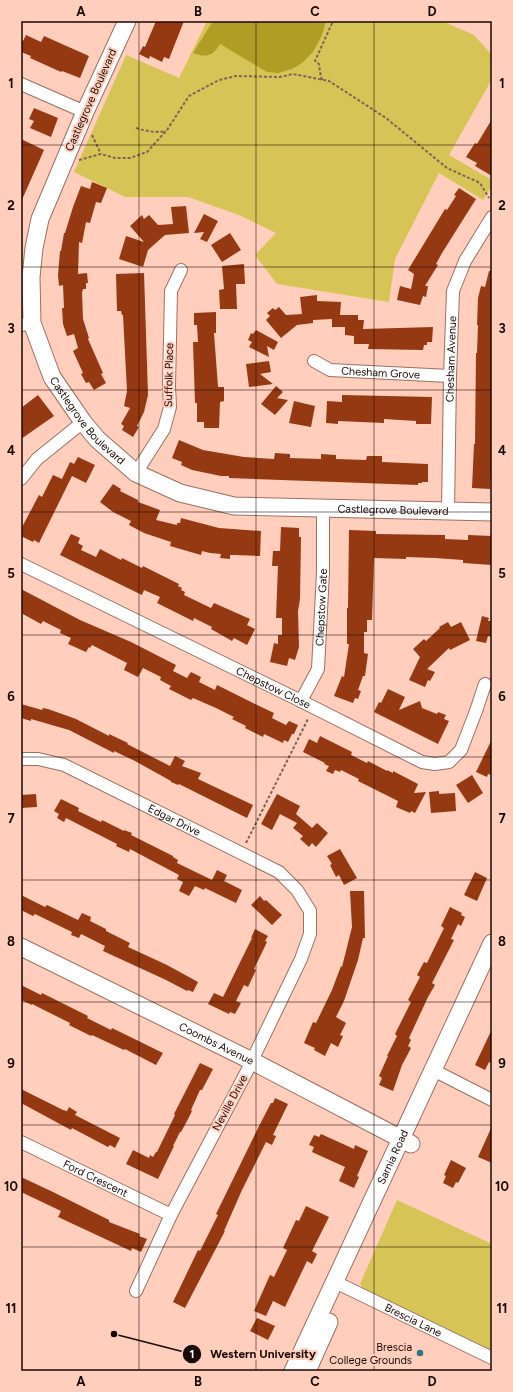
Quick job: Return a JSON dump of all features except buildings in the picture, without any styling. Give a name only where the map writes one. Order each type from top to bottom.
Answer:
[{"type":"street","name":"Castlegrove Boulevard","points":[[127,21],[85,112],[40,219],[34,248],[26,324],[52,377],[83,422],[97,440],[136,473],[180,493],[234,506],[492,512]]},
{"type":"street","points":[[21,84],[85,112]]},
{"type":"street","name":"Chesham Avenue","points":[[448,512],[453,291],[465,261],[492,217]]},
{"type":"street","name":"Suffolk Place","points":[[136,473],[164,429],[170,407],[171,291],[181,270]]},
{"type":"street","name":"Chesham Grove","points":[[314,361],[330,370],[450,376]]},
{"type":"street","points":[[21,479],[37,459],[83,422]]},
{"type":"street","name":"Chepstow Gate","points":[[301,701],[318,669],[323,572],[323,509]]},
{"type":"street","name":"Chepstow Close","points":[[21,564],[422,762],[435,764],[449,762],[460,750],[485,684]]},
{"type":"street","name":"Edgar Drive","points":[[21,759],[38,758],[64,765],[279,872],[297,890],[310,911]]},
{"type":"street","name":"Neville Drive","points":[[136,1291],[171,1216],[252,1061],[301,959],[310,934],[310,911]]},
{"type":"street","name":"Sarnia Road","points":[[293,1371],[340,1284],[438,1072],[492,943]]},
{"type":"street","name":"Coombs Avenue","points":[[21,947],[252,1061],[406,1141]]},
{"type":"street","name":"Sarnia Road","points":[[438,1072],[492,968]]},
{"type":"street","points":[[438,1072],[492,1100]]},
{"type":"street","name":"Ford Crescent","points":[[21,1142],[171,1216]]},
{"type":"street","name":"Sarnia Road","points":[[307,1371],[340,1284]]},
{"type":"street","name":"Brescia Lane","points":[[340,1284],[492,1358]]},
{"type":"path","points":[[322,80],[319,64],[315,61],[333,21]]},
{"type":"path","points":[[79,160],[100,154],[115,158],[130,158],[147,152],[167,130],[190,96],[218,80],[236,76],[280,77],[293,74],[329,81],[386,118],[447,168],[480,183],[489,198]]},
{"type":"path","points":[[136,128],[160,132],[167,130]]},
{"type":"path","points":[[92,136],[100,154]]},
{"type":"path","points":[[241,853],[308,719]]},
{"type":"shaded area","points":[[207,21],[442,21],[474,35],[492,55],[492,79],[449,155],[492,180],[492,186],[483,200],[439,173],[395,259],[389,302],[277,284],[255,255],[276,233],[239,215],[188,197],[125,197],[74,172],[126,55],[179,78]]},
{"type":"shaded area","points":[[213,21],[326,21],[322,35],[313,52],[302,63],[292,69],[278,73],[267,72],[220,44],[215,51],[206,56],[193,53]]},
{"type":"shaded area","points":[[397,1200],[492,1244],[492,1352],[363,1288],[360,1284]]},
{"type":"place","name":"Western University","points":[[114,1334]]},
{"type":"place","name":"Brescia College Grounds","points":[[420,1353]]}]
